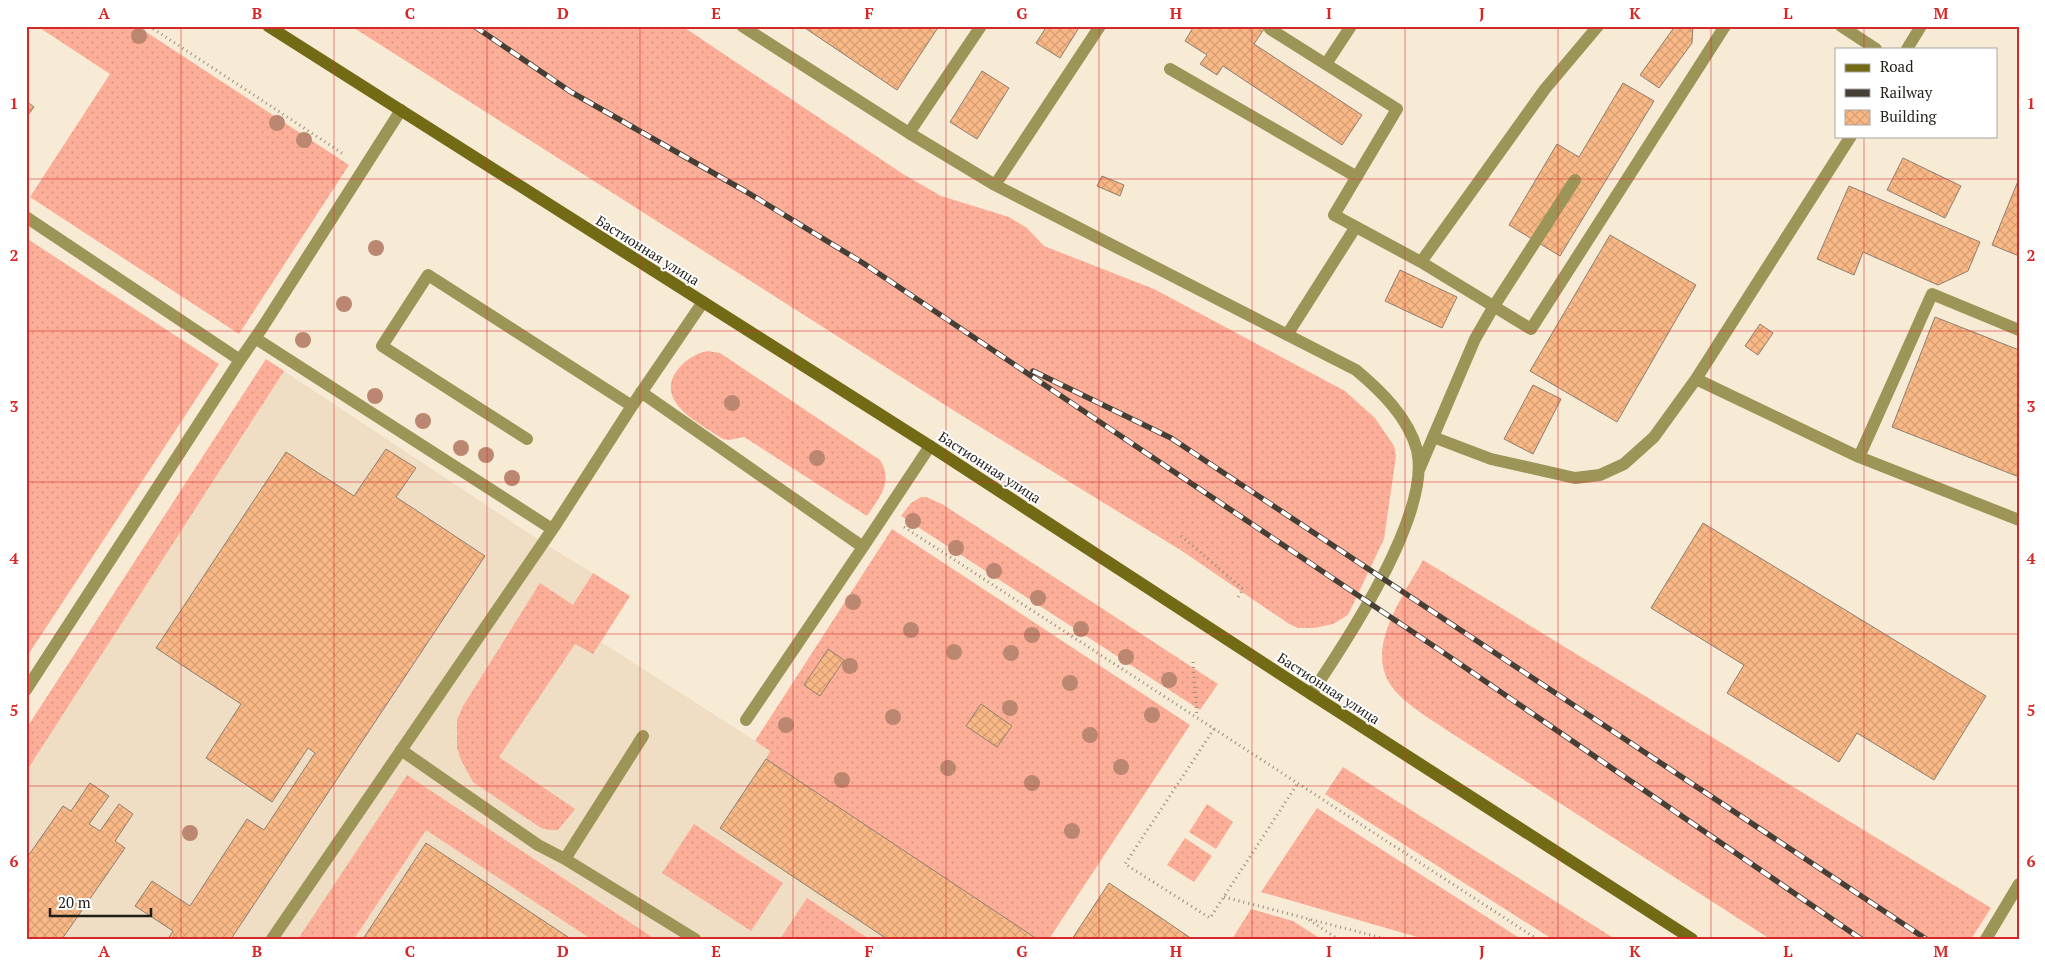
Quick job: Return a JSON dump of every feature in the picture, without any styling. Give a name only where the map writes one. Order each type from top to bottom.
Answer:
[{"type":"main road","name":"Бастионная улица","points":[[268,26],[930,446],[1692,939]]},
{"type":"lane","points":[[742,26],[909,134],[995,185],[1356,370],[1378,388],[1410,432],[1417,451],[1419,470]]},
{"type":"lane","points":[[909,134],[981,26]]},
{"type":"lane","points":[[995,185],[1100,26]]},
{"type":"lane","points":[[1326,64],[1351,26]]},
{"type":"lane","points":[[1421,262],[1545,89],[1598,26]]},
{"type":"lane","points":[[1270,29],[1397,109],[1334,215],[1421,262],[1531,328],[1725,26]]},
{"type":"lane","points":[[1841,26],[1874,48]]},
{"type":"lane","points":[[1908,48],[1921,26]]},
{"type":"lane","points":[[1170,69],[1357,177]]},
{"type":"lane","points":[[26,690],[401,110]]},
{"type":"lane","points":[[1434,437],[1491,459],[1528,469],[1575,478],[1600,475],[1624,464],[1649,442],[1696,380],[1850,138]]},
{"type":"lane","points":[[1311,694],[1357,625],[1397,546],[1409,514],[1419,470],[1475,340],[1494,306],[1574,180]]},
{"type":"lane","points":[[26,217],[240,360]]},
{"type":"lane","points":[[1287,335],[1355,228]]},
{"type":"lane","points":[[527,439],[382,346],[428,274],[632,406]]},
{"type":"lane","points":[[1858,456],[1932,294],[2019,330]]},
{"type":"lane","points":[[272,939],[552,529],[641,392],[703,302]]},
{"type":"lane","points":[[255,338],[552,529]]},
{"type":"lane","points":[[1696,380],[1858,456],[2019,520]]},
{"type":"lane","points":[[641,392],[863,547]]},
{"type":"lane","points":[[746,720],[930,446]]},
{"type":"lane","points":[[565,859],[643,736]]},
{"type":"lane","points":[[401,750],[538,845],[565,859],[695,939]]},
{"type":"lane","points":[[1986,939],[2019,884]]},
{"type":"path","points":[[149,26],[365,167]]},
{"type":"path","points":[[885,514],[1537,939]]},
{"type":"path","points":[[1182,536],[1243,589],[1237,599]]},
{"type":"path","points":[[1193,662],[1197,717]]},
{"type":"path","points":[[1214,728],[1126,864],[1210,918],[1298,783]]},
{"type":"path","points":[[1224,897],[1386,939]]},
{"type":"path","points":[[1307,918],[1338,939]]},
{"type":"shaded area","points":[[37,26],[137,26],[349,165],[239,334],[30,197],[110,74]]},
{"type":"shaded area","points":[[351,26],[682,26],[903,174],[941,196],[1009,217],[1027,228],[1044,246],[1154,289],[1345,391],[1375,418],[1394,446],[1396,456],[1384,539],[1348,615],[1333,624],[1314,628],[1298,628],[1289,624],[1182,551],[956,412]]},
{"type":"shaded area","points":[[26,238],[219,364],[26,658]]},
{"type":"shaded area","points":[[708,351],[720,353],[880,460],[886,475],[885,482],[880,496],[867,516],[744,437],[729,440],[723,439],[692,419],[682,410],[675,401],[671,391],[672,380],[685,362],[696,355]]},
{"type":"shaded area","points":[[266,359],[284,371],[26,772],[26,729]]},
{"type":"shaded area","points":[[284,371],[542,542],[630,596],[601,642],[771,751],[766,759],[1037,939],[26,939],[26,772]]},
{"type":"shaded area","points":[[921,497],[926,497],[942,504],[1218,684],[1200,710],[901,516],[911,503]]},
{"type":"shaded area","points":[[892,529],[1190,725],[1049,939],[1037,939],[766,759],[770,751],[755,741]],"holes":[[[828,649],[844,660],[820,696],[804,685]],[[981,705],[1012,726],[997,747],[966,726]]]},
{"type":"shaded area","points":[[1423,560],[1991,908],[1971,939],[1770,939],[1420,712],[1396,692],[1386,677],[1382,660],[1383,643],[1388,625]]},
{"type":"shaded area","points":[[593,573],[630,596],[593,654],[575,644],[499,757],[575,809],[558,830],[550,830],[541,828],[473,782],[457,748],[457,720],[463,706],[540,583],[573,605]]},
{"type":"shaded area","points":[[1343,767],[1615,939],[1552,939],[1325,794]]},
{"type":"shaded area","points":[[407,775],[655,939],[591,939],[426,830],[354,939],[298,939]]},
{"type":"shaded area","points":[[1207,804],[1233,822],[1216,849],[1189,832]]},
{"type":"shaded area","points":[[1317,808],[1521,939],[1424,939],[1261,892]]},
{"type":"shaded area","points":[[694,824],[783,883],[751,931],[662,873]]},
{"type":"shaded area","points":[[1185,838],[1212,856],[1194,882],[1167,865]]},
{"type":"shaded area","points":[[807,898],[869,939],[780,939]]},
{"type":"shaded area","points":[[1251,909],[1293,921],[1321,939],[1232,939]]},
{"type":"building","points":[[802,26],[939,26],[897,90]]},
{"type":"building","points":[[1047,26],[1080,26],[1060,58],[1036,43]]},
{"type":"building","points":[[1194,26],[1266,26],[1254,44],[1362,115],[1342,145],[1223,66],[1217,75],[1200,64],[1207,55],[1185,41]]},
{"type":"building","points":[[1673,26],[1693,26],[1692,43],[1659,88],[1640,75],[1673,29]]},
{"type":"building","points":[[982,71],[1009,88],[977,139],[950,122]]},
{"type":"building","points":[[1623,83],[1654,101],[1560,256],[1509,225],[1557,144],[1579,157]]},
{"type":"building","points":[[26,101],[34,107],[26,118]]},
{"type":"building","points":[[1903,158],[1961,186],[1945,218],[1887,190]]},
{"type":"building","points":[[1102,176],[1124,185],[1120,196],[1097,186]]},
{"type":"building","points":[[2019,182],[2019,256],[1992,245]]},
{"type":"building","points":[[1849,186],[1980,242],[1968,271],[1938,285],[1863,252],[1854,275],[1817,259]]},
{"type":"building","points":[[1610,235],[1696,285],[1617,422],[1530,371]]},
{"type":"building","points":[[1400,270],[1457,297],[1442,328],[1385,301]]},
{"type":"building","points":[[1935,317],[2019,350],[2019,477],[1892,427]]},
{"type":"building","points":[[1760,324],[1773,333],[1758,355],[1745,346]]},
{"type":"building","points":[[1533,385],[1561,399],[1533,454],[1504,439]]},
{"type":"building","points":[[386,449],[416,468],[396,497],[485,556],[231,939],[168,939],[173,931],[135,906],[152,881],[190,906],[247,819],[264,830],[315,753],[308,748],[272,802],[206,758],[241,704],[156,648],[286,452],[354,496]]},
{"type":"building","points":[[1703,523],[1986,696],[1934,780],[1857,733],[1839,762],[1727,693],[1744,665],[1651,608]]},
{"type":"building","points":[[828,649],[844,660],[820,696],[804,685]]},
{"type":"building","points":[[981,704],[1012,726],[997,747],[966,726]]},
{"type":"building","points":[[766,759],[1037,939],[887,939],[720,828]]},
{"type":"building","points":[[90,783],[109,796],[89,824],[100,831],[119,804],[133,814],[115,841],[125,848],[62,939],[28,939],[26,938],[26,859],[63,806],[71,811]]},
{"type":"building","points":[[426,843],[571,939],[363,939]]},
{"type":"building","points":[[1109,883],[1154,913],[1192,939],[1072,939]]},
{"type":"railway","points":[[474,26],[571,92],[745,191],[863,263],[1441,651],[1861,939]]},
{"type":"railway","points":[[1033,371],[1171,438],[1926,939]]}]
